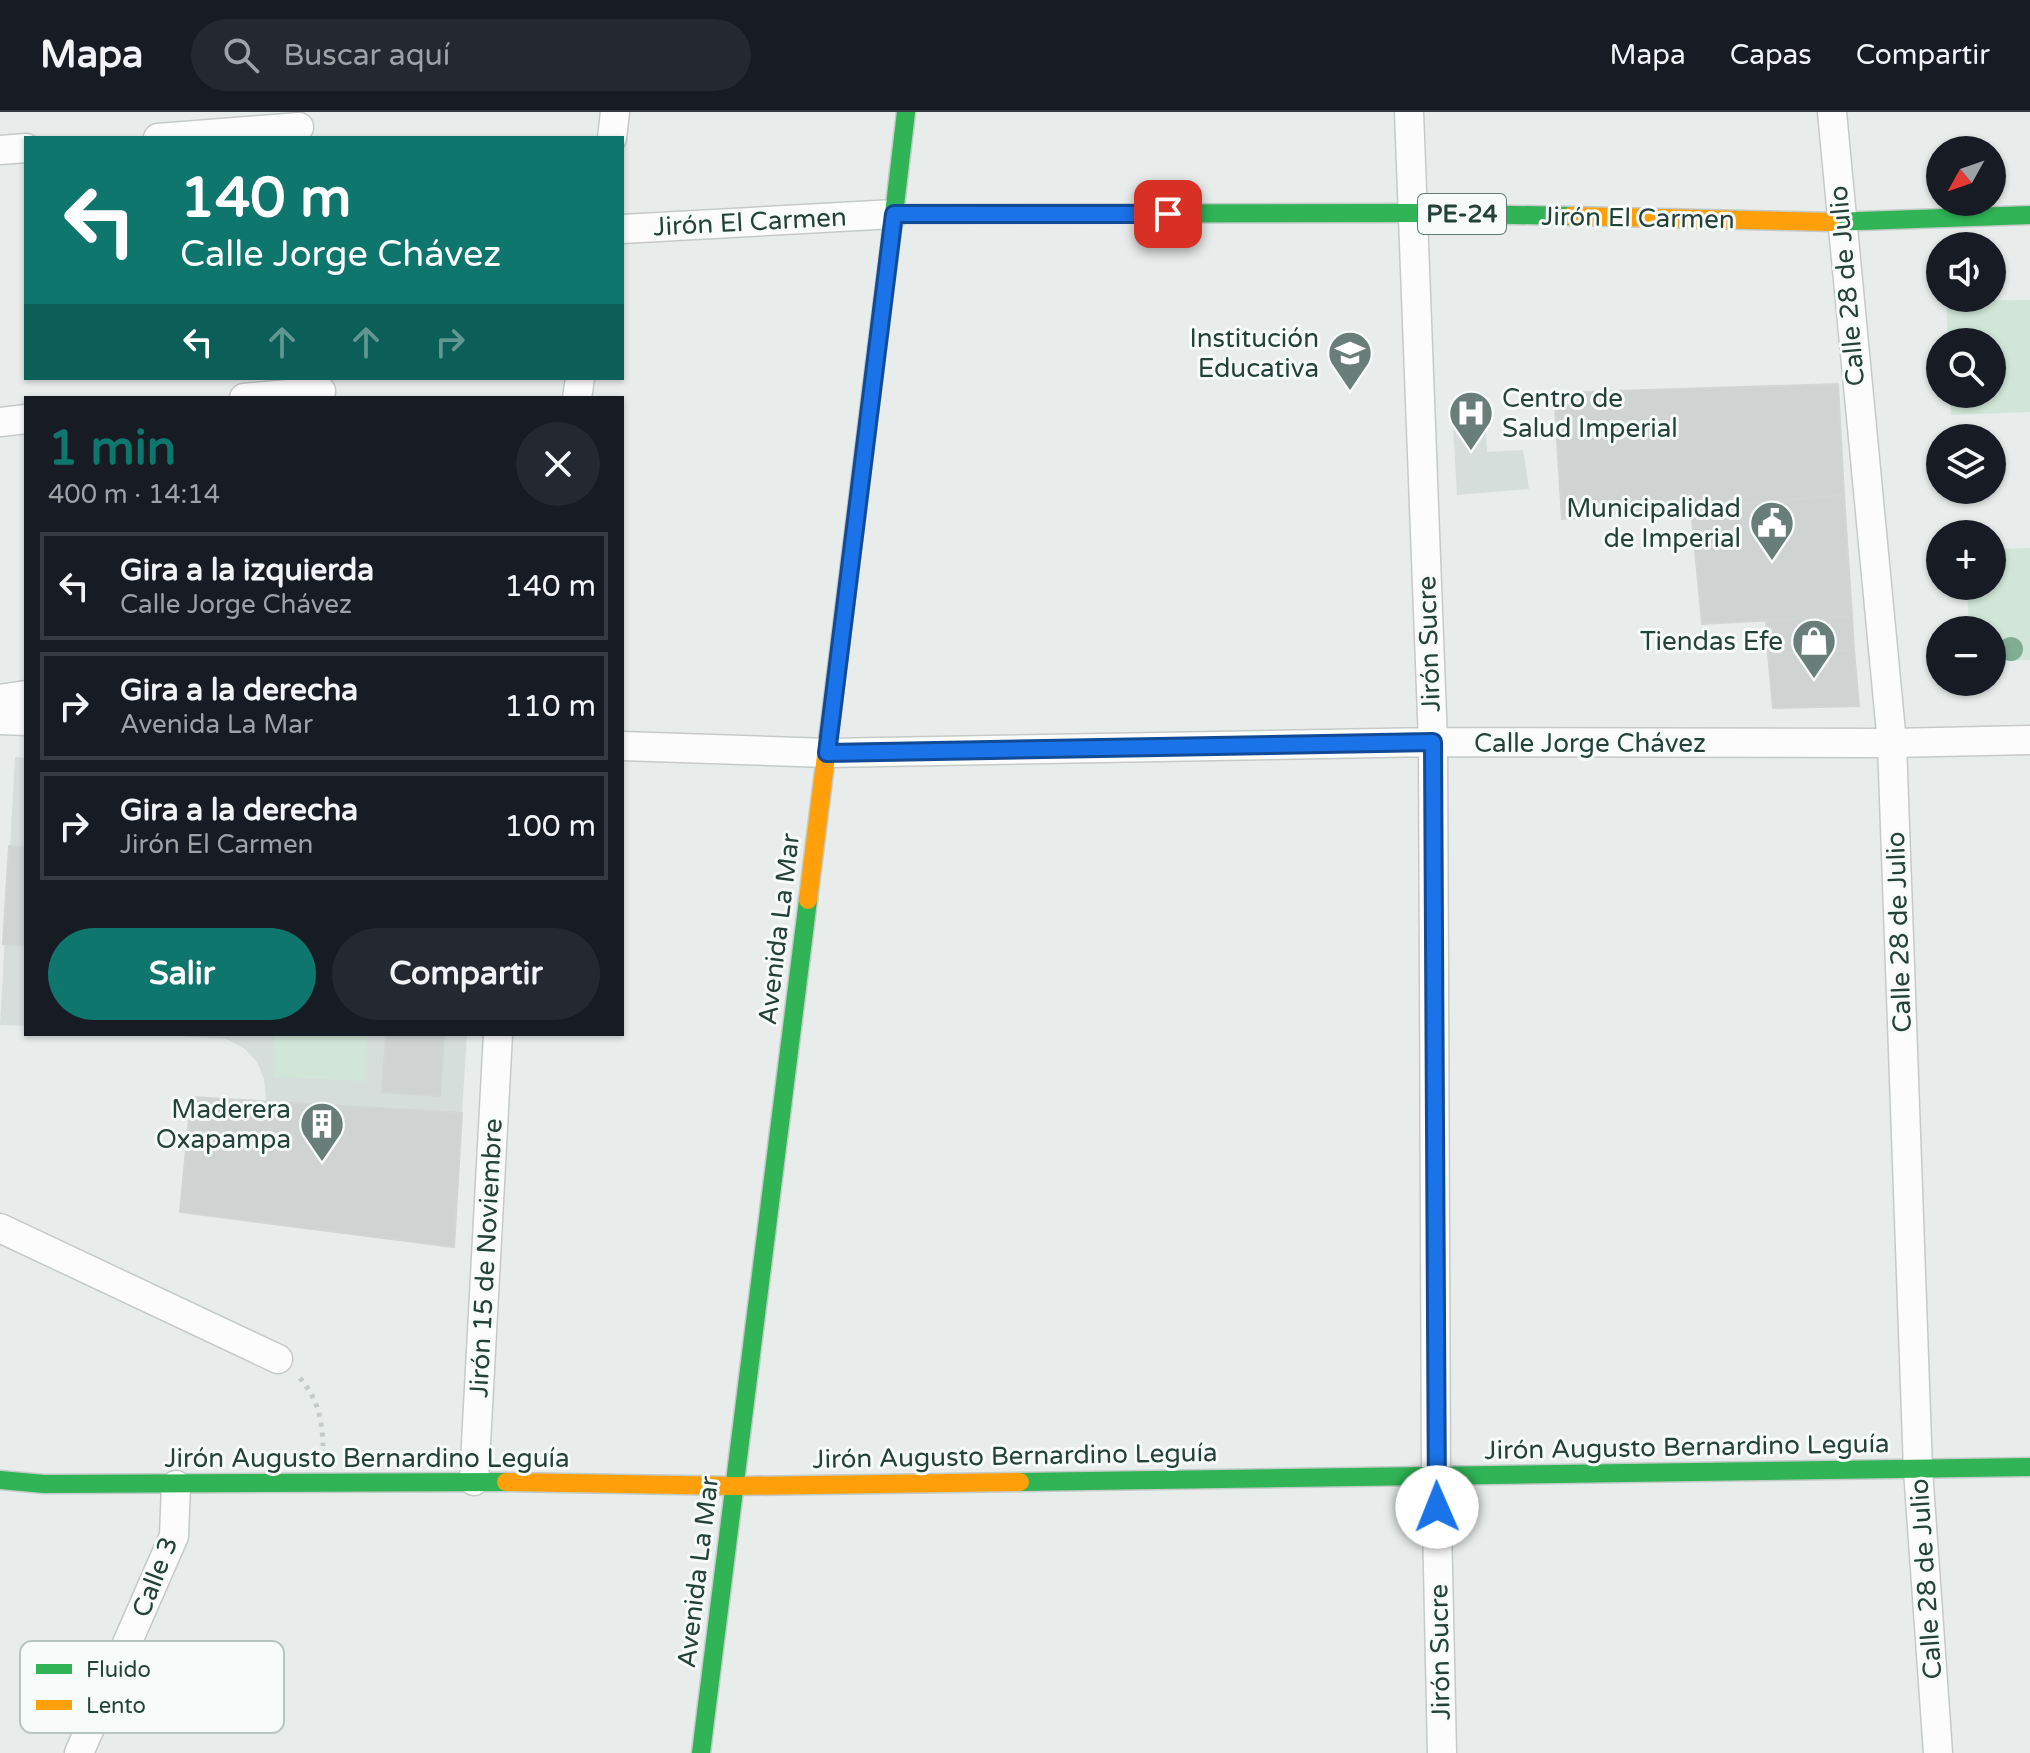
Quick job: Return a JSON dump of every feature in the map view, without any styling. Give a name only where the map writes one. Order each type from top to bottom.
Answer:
[{"type":"main road","name":"Avenida La Mar","points":[[701,1753],[906,112]]},
{"type":"main road","name":"Jirón El Carmen","points":[[894,214],[1411,213],[1841,222],[2030,215]]},
{"type":"main road","name":"Jirón Augusto Bernardino Leguía","points":[[0,1480],[44,1484],[474,1481],[736,1486],[2030,1467]]},
{"type":"street","points":[[612,136],[615,112]]},
{"type":"street","name":"Jirón Sucre","points":[[1409,112],[1433,742],[1436,1476],[1442,1753]]},
{"type":"street","name":"Calle 28 de Julio","points":[[1832,112],[1892,743],[1918,1470],[1938,1753]]},
{"type":"street","points":[[182,136],[299,126]]},
{"type":"street","points":[[0,150],[24,148]]},
{"type":"street","name":"Jirón El Carmen","points":[[624,229],[894,214]]},
{"type":"street","points":[[261,396],[320,389]]},
{"type":"street","points":[[0,422],[24,419]]},
{"type":"street","points":[[0,699],[24,695]]},
{"type":"street","points":[[0,720],[24,721]]},
{"type":"street","name":"Calle Jorge Chávez","points":[[624,746],[827,753],[1433,742],[1892,743],[2030,740]]},
{"type":"street","name":"Jirón 15 de Noviembre","points":[[474,1481],[498,1036]]},
{"type":"street","points":[[0,1228],[278,1359]]},
{"type":"street","name":"Calle 3","points":[[128,1641],[174,1536],[176,1485]]},
{"type":"street","name":"Calle 3","points":[[79,1753],[88,1733]]},
{"type":"path","points":[[278,1359],[296,1373],[318,1407],[322,1419],[323,1483]]},
{"type":"shaded area","name":"Centro de Salud Imperial","points":[[1452,410],[1485,410],[1487,452],[1523,450],[1529,489],[1457,495]]},
{"type":"shaded area","points":[[15,757],[24,758],[24,1026],[0,1025]]},
{"type":"shaded area","points":[[182,1036],[467,1036],[462,1113],[266,1101],[264,1079],[257,1062],[244,1048],[226,1039]]},
{"type":"green space","points":[[2006,300],[2030,300],[2030,412],[1951,415],[1951,408],[2006,408],[2006,328],[1947,328],[1947,312],[2006,312]]},
{"type":"green space","points":[[2030,548],[2030,660],[2006,661],[2006,616],[1968,616],[1968,600],[2006,600],[2006,549]]},
{"type":"green space","points":[[274,1036],[367,1036],[366,1081],[273,1077]]},
{"type":"building","points":[[1838,384],[1844,495],[1562,519],[1554,393]]},
{"type":"building","name":"Municipalidad de Imperial","points":[[1844,495],[1852,616],[1702,624],[1691,508]]},
{"type":"building","points":[[1852,616],[1854,650],[1768,654],[1766,621]]},
{"type":"building","name":"Tiendas Efe","points":[[1854,650],[1859,706],[1773,708],[1768,654]]},
{"type":"building","points":[[9,846],[24,847],[24,946],[3,944]]},
{"type":"building","points":[[386,1036],[444,1036],[440,1096],[382,1092]]},
{"type":"building","name":"Maderera Oxapampa","points":[[191,1097],[462,1113],[454,1247],[180,1212]]},
{"type":"traffic: fast","points":[[906,112],[894,214],[1411,213],[1571,216]]},
{"type":"traffic: fast","points":[[877,347],[894,214]]},
{"type":"traffic: fast","points":[[1831,222],[2030,215]]},
{"type":"traffic: fast","points":[[701,1753],[808,900]]},
{"type":"traffic: fast","points":[[1020,1482],[2030,1467]]},
{"type":"traffic: fast","points":[[0,1480],[44,1484],[506,1482]]},
{"type":"traffic: slow","points":[[1571,216],[1831,222]]},
{"type":"traffic: slow","points":[[808,900],[877,347]]},
{"type":"traffic: slow","points":[[506,1482],[736,1486],[1020,1482]]},
{"type":"place","name":"Institución Educativa","points":[[1350,392]]},
{"type":"place","name":"Centro de Salud Imperial","points":[[1471,452]]},
{"type":"place","name":"Municipalidad de Imperial","points":[[1772,562]]},
{"type":"place","name":"Tiendas Efe","points":[[1814,680]]},
{"type":"place","name":"Maderera Oxapampa","points":[[322,1163]]},
{"type":"route","points":[[1168,214],[894,214],[827,753],[1433,742],[1437,1507]]}]
